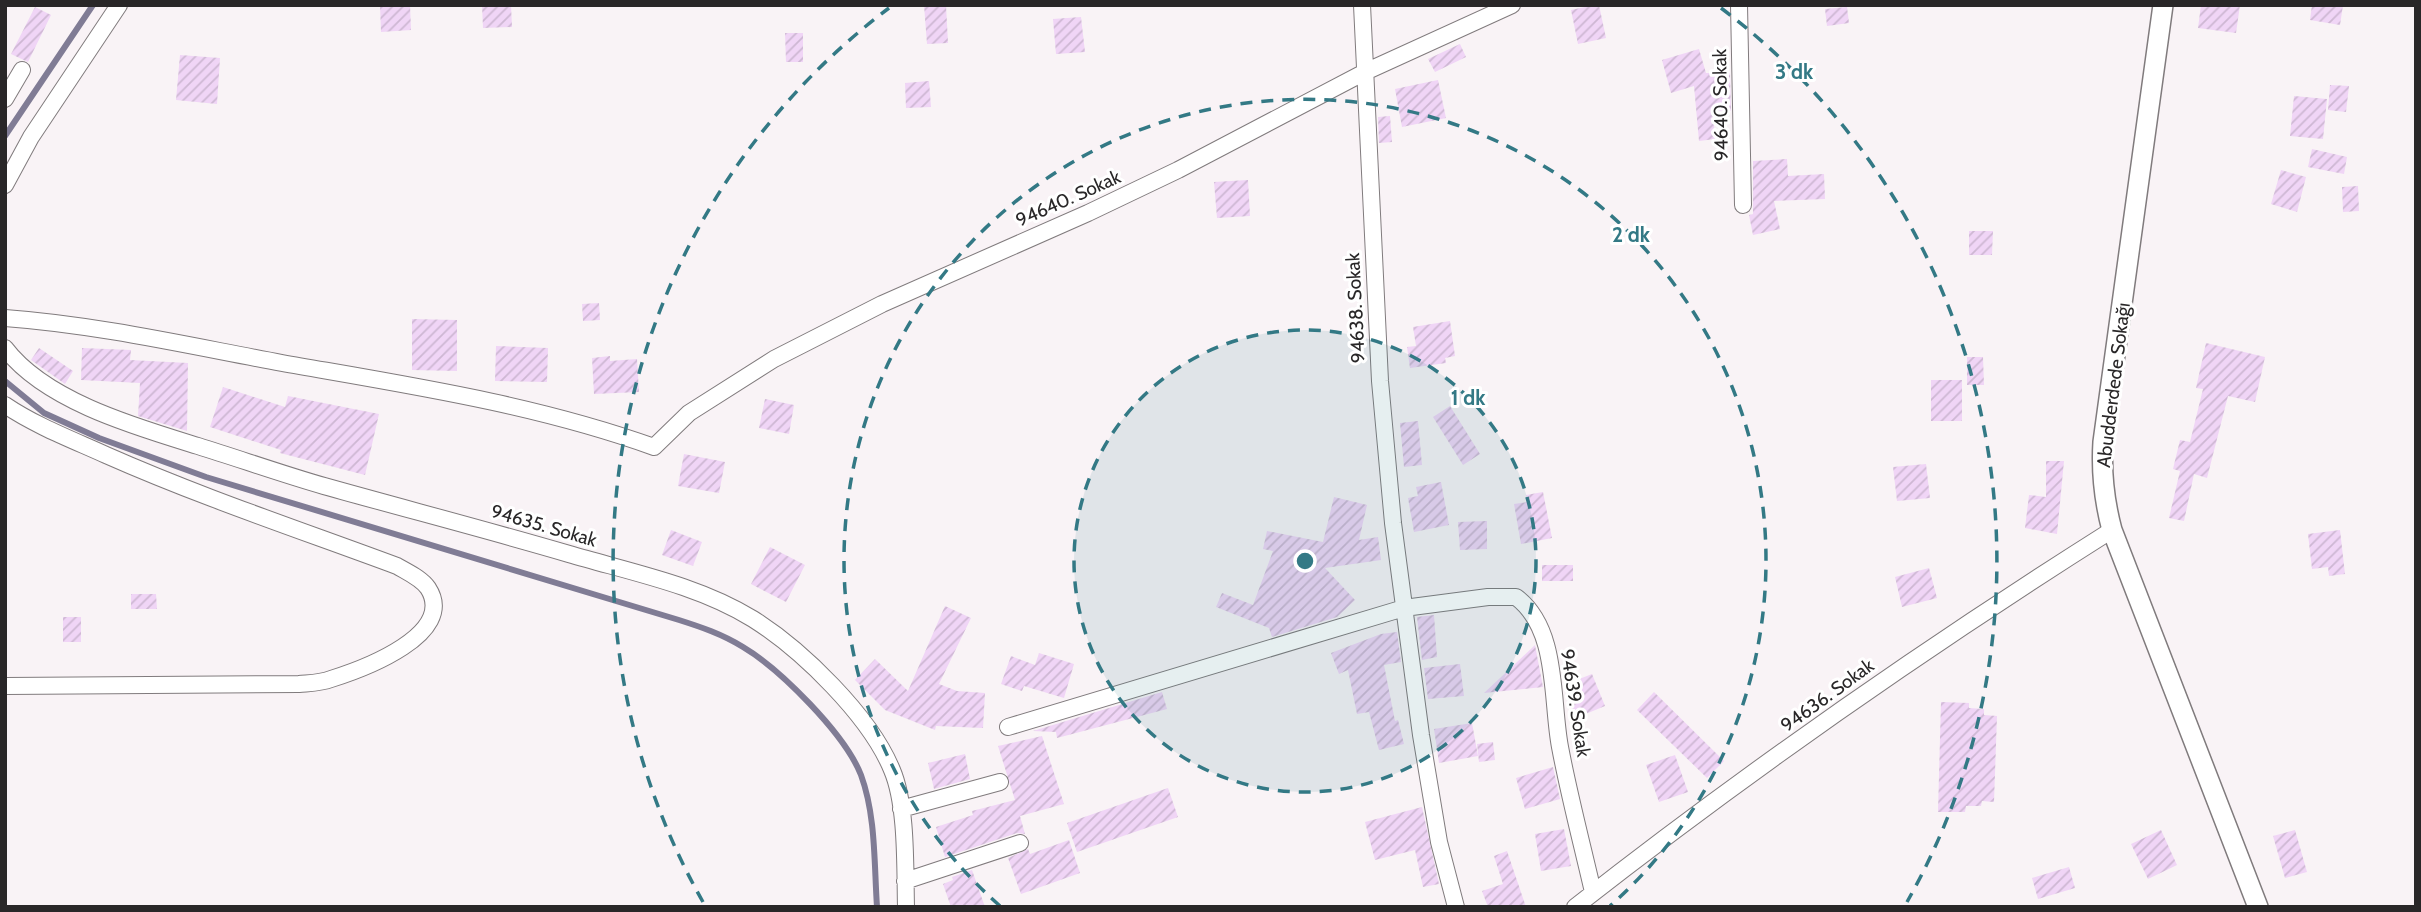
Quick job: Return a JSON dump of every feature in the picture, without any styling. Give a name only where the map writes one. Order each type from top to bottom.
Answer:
[{"type":"street","points":[[5,185],[31,137],[119,5]]},
{"type":"street","name":"94638. Sokak","points":[[1362,5],[1380,381],[1393,523],[1428,780],[1439,842],[1456,907]]},
{"type":"street","name":"94640. Sokak","points":[[5,318],[94,328],[492,401],[605,430],[654,447],[689,413],[774,359],[882,304],[1088,214],[1365,72],[1512,5]]},
{"type":"street","name":"94640. Sokak","points":[[1739,5],[1743,205]]},
{"type":"street","name":"Abudderdede Sokağı","points":[[2163,5],[2101,472],[2112,530],[2258,907]]},
{"type":"street","points":[[5,99],[22,70]]},
{"type":"street","name":"94635. Sokak","points":[[5,348],[25,370],[80,404],[178,440],[321,485],[492,531],[674,585],[721,602],[753,619],[820,674],[869,727],[894,773],[901,809],[906,907]]},
{"type":"street","points":[[5,405],[141,470],[244,511],[397,566],[427,587],[433,602],[434,615],[415,639],[393,653],[328,680],[299,684],[5,686]]},
{"type":"street","name":"94636. Sokak","points":[[1575,907],[1848,704],[2001,600],[2112,530]]},
{"type":"street","name":"94639. Sokak","points":[[1404,608],[1507,596],[1516,597],[1530,612],[1540,631],[1551,664],[1560,747],[1593,892]]},
{"type":"street","points":[[1008,727],[1404,608]]},
{"type":"street","points":[[901,809],[1000,782]]},
{"type":"street","points":[[905,881],[1020,843]]},
{"type":"building","points":[[380,5],[410,5],[411,30],[381,32]]},
{"type":"building","points":[[482,5],[511,5],[512,27],[483,28]]},
{"type":"building","points":[[924,5],[946,5],[948,43],[927,44]]},
{"type":"building","points":[[1599,5],[1606,38],[1578,44],[1571,10]]},
{"type":"building","points":[[2201,5],[2240,5],[2236,33],[2198,28]]},
{"type":"building","points":[[2312,5],[2343,5],[2340,25],[2310,20]]},
{"type":"building","points":[[35,7],[51,15],[28,62],[11,54]]},
{"type":"building","points":[[1847,7],[1849,23],[1827,26],[1825,9]]},
{"type":"building","points":[[1081,17],[1085,52],[1056,54],[1053,19]]},
{"type":"building","points":[[785,33],[803,33],[803,62],[786,62]]},
{"type":"building","points":[[1460,44],[1466,57],[1435,72],[1428,59]]},
{"type":"building","points":[[1699,49],[1706,73],[1730,73],[1731,111],[1713,111],[1715,139],[1699,141],[1694,86],[1671,93],[1662,60]]},
{"type":"building","points":[[180,55],[220,58],[217,104],[176,100]]},
{"type":"building","points":[[1438,80],[1446,118],[1402,127],[1395,89]]},
{"type":"building","points":[[929,81],[931,107],[906,108],[905,83]]},
{"type":"building","points":[[2330,85],[2349,86],[2346,112],[2328,110]]},
{"type":"building","points":[[2294,96],[2327,99],[2323,139],[2290,136]]},
{"type":"building","points":[[1390,116],[1392,142],[1379,143],[1378,117]]},
{"type":"building","points":[[2312,149],[2347,157],[2344,174],[2308,167]]},
{"type":"building","points":[[1787,159],[1788,176],[1824,174],[1825,199],[1774,201],[1780,229],[1753,235],[1749,215],[1753,214],[1753,161]]},
{"type":"building","points":[[2281,170],[2306,177],[2297,212],[2271,204]]},
{"type":"building","points":[[1248,180],[1250,216],[1217,218],[1214,182]]},
{"type":"building","points":[[2358,186],[2359,211],[2343,212],[2342,187]]},
{"type":"building","points":[[1969,231],[1993,231],[1992,255],[1969,255]]},
{"type":"building","points":[[599,303],[600,320],[583,321],[582,304]]},
{"type":"building","points":[[412,319],[457,320],[457,371],[412,370]]},
{"type":"building","points":[[1450,321],[1455,356],[1445,358],[1446,363],[1410,368],[1407,347],[1416,346],[1413,327]]},
{"type":"building","points":[[2206,343],[2265,357],[2255,402],[2228,396],[2207,478],[2194,474],[2184,521],[2169,518],[2180,471],[2173,469],[2180,440],[2190,442],[2203,389],[2196,388]]},
{"type":"building","points":[[496,346],[548,348],[547,382],[495,381]]},
{"type":"building","points":[[39,348],[73,371],[65,384],[31,360]]},
{"type":"building","points":[[82,348],[131,350],[130,360],[188,363],[187,431],[138,416],[140,383],[81,380]]},
{"type":"building","points":[[610,356],[610,361],[637,359],[639,392],[594,394],[592,358]]},
{"type":"building","points":[[1967,357],[1983,357],[1984,385],[1967,385]]},
{"type":"building","points":[[1931,380],[1962,380],[1962,421],[1931,421]]},
{"type":"building","points":[[223,387],[285,407],[288,396],[379,414],[365,475],[280,453],[281,450],[210,427]]},
{"type":"building","points":[[765,399],[794,405],[789,434],[759,428]]},
{"type":"building","points":[[1450,406],[1480,454],[1463,465],[1433,417]]},
{"type":"building","points":[[1418,421],[1422,465],[1404,467],[1400,423]]},
{"type":"building","points":[[684,454],[725,462],[719,493],[678,486]]},
{"type":"building","points":[[2046,461],[2064,461],[2057,534],[2025,528],[2029,495],[2046,497]]},
{"type":"building","points":[[1926,464],[1930,498],[1897,501],[1893,467]]},
{"type":"building","points":[[1441,482],[1449,525],[1414,532],[1408,498],[1418,496],[1416,487]]},
{"type":"building","points":[[1543,492],[1552,538],[1521,544],[1514,504],[1527,502],[1526,495]]},
{"type":"building","points":[[1334,497],[1367,505],[1359,540],[1378,537],[1381,560],[1325,568],[1355,600],[1337,617],[1272,637],[1269,628],[1216,607],[1222,593],[1253,605],[1273,551],[1263,549],[1267,531],[1323,542]]},
{"type":"building","points":[[1487,521],[1487,549],[1460,550],[1458,522]]},
{"type":"building","points":[[671,530],[702,542],[693,566],[662,555]]},
{"type":"building","points":[[2340,530],[2345,574],[2329,576],[2328,567],[2312,569],[2308,534]]},
{"type":"building","points":[[770,547],[805,565],[786,602],[751,584]]},
{"type":"building","points":[[1542,565],[1573,565],[1573,581],[1542,581]]},
{"type":"building","points":[[1929,568],[1937,598],[1902,607],[1895,577]]},
{"type":"building","points":[[131,594],[156,594],[157,609],[131,609]]},
{"type":"building","points":[[945,606],[971,618],[939,684],[957,691],[985,693],[983,728],[936,726],[935,730],[885,710],[855,680],[875,659],[908,691]]},
{"type":"building","points":[[1434,615],[1437,657],[1422,660],[1417,617]]},
{"type":"building","points":[[63,617],[81,617],[81,642],[63,642]]},
{"type":"building","points":[[1397,632],[1401,662],[1384,665],[1395,721],[1398,720],[1404,744],[1379,750],[1369,712],[1357,714],[1348,670],[1339,674],[1331,653],[1381,634]]},
{"type":"building","points":[[1535,645],[1543,687],[1484,693],[1516,663]]},
{"type":"building","points":[[1039,653],[1074,664],[1064,698],[1024,686],[1022,691],[1001,684],[1011,656],[1035,665]]},
{"type":"building","points":[[1460,664],[1464,696],[1428,699],[1424,668]]},
{"type":"building","points":[[1592,674],[1605,706],[1576,718],[1564,685]]},
{"type":"building","points":[[1162,692],[1167,709],[1057,738],[1056,732],[1033,731]]},
{"type":"building","points":[[1654,692],[1724,761],[1707,778],[1637,710]]},
{"type":"building","points":[[1941,702],[1969,703],[1969,708],[1984,709],[1984,715],[1997,716],[1994,802],[1982,801],[1981,806],[1966,806],[1965,812],[1938,812]]},
{"type":"building","points":[[1472,723],[1478,756],[1439,763],[1434,729]]},
{"type":"building","points":[[1042,736],[1064,804],[1020,816],[1025,834],[1017,833],[945,857],[936,827],[973,815],[972,811],[1015,800],[998,746]]},
{"type":"building","points":[[1493,742],[1495,760],[1479,762],[1477,744]]},
{"type":"building","points":[[965,754],[970,779],[934,789],[928,763]]},
{"type":"building","points":[[1675,755],[1688,792],[1659,802],[1646,765]]},
{"type":"building","points":[[1553,767],[1560,799],[1525,809],[1516,778]]},
{"type":"building","points":[[1168,788],[1178,817],[1077,852],[1067,823]]},
{"type":"building","points":[[1422,807],[1439,884],[1423,887],[1415,850],[1375,860],[1365,822]]},
{"type":"building","points":[[1564,829],[1571,866],[1541,871],[1535,834]]},
{"type":"building","points":[[2161,830],[2177,865],[2148,879],[2131,844]]},
{"type":"building","points":[[2295,830],[2307,872],[2285,878],[2273,836]]},
{"type":"building","points":[[1069,840],[1080,873],[1021,894],[1008,858],[1028,849],[1030,854]]},
{"type":"building","points":[[1507,851],[1526,907],[1488,907],[1482,891],[1503,884],[1494,856]]},
{"type":"building","points":[[2069,867],[2075,888],[2038,899],[2032,878]]},
{"type":"building","points":[[972,870],[985,907],[951,907],[943,884],[953,880],[952,877]]},
{"type":"waterway","points":[[5,136],[93,5]]},
{"type":"waterway","points":[[5,381],[44,413],[99,438],[206,477],[679,620],[743,647],[775,671],[810,704],[853,759],[861,775],[869,807],[874,840],[877,907]]}]
